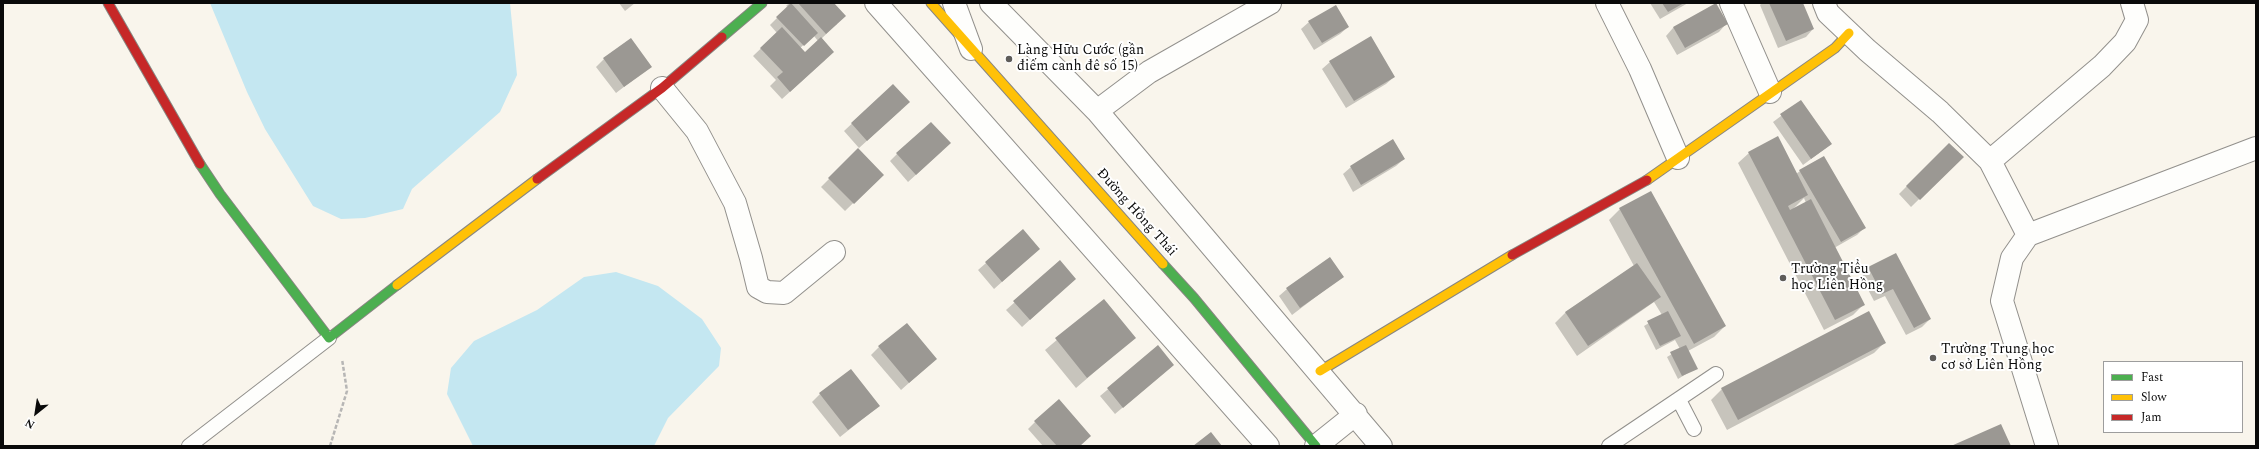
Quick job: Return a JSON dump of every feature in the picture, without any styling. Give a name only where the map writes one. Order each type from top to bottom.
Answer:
[{"type":"street","points":[[108,3],[187,144],[220,194],[329,338],[475,224],[662,88],[762,3]]},
{"type":"street","points":[[876,3],[1268,446]]},
{"type":"street","name":"Đường Hồng Thái","points":[[931,3],[972,51],[1194,298],[1316,446]]},
{"type":"street","points":[[954,3],[972,51]]},
{"type":"street","points":[[991,3],[1097,110],[1320,371],[1382,446]]},
{"type":"street","points":[[1097,110],[1149,72],[1242,17],[1270,3]]},
{"type":"street","points":[[1608,3],[1640,69],[1678,158]]},
{"type":"street","points":[[1731,3],[1770,92]]},
{"type":"street","points":[[1824,3],[1828,13],[1849,33],[1940,112],[1990,161],[2028,235]]},
{"type":"street","points":[[1990,161],[2102,66],[2125,42],[2137,20],[2132,3]]},
{"type":"street","points":[[1320,371],[1475,276],[1643,183],[1770,92],[1835,48],[1849,33]]},
{"type":"street","points":[[662,88],[697,131],[735,203],[752,258],[758,287],[767,292],[784,293],[834,252]]},
{"type":"street","points":[[2047,446],[2002,301],[2012,258],[2028,235],[2256,148]]},
{"type":"street","points":[[1316,446],[1356,414]]},
{"type":"lane","points":[[189,446],[329,338]]},
{"type":"lane","points":[[1609,446],[1716,374]]},
{"type":"lane","points":[[1679,400],[1694,429]]},
{"type":"path","points":[[329,338],[341,358],[346,391],[330,446]]},
{"type":"water","points":[[210,3],[510,3],[517,75],[500,112],[412,189],[403,209],[365,218],[341,219],[313,206],[265,129],[247,92]]},
{"type":"water","points":[[616,272],[658,286],[702,319],[721,348],[719,366],[668,418],[654,446],[473,446],[447,394],[451,368],[474,341],[537,310],[584,277]]},
{"type":"building","points":[[791,3],[818,33],[804,46],[776,17]]},
{"type":"building","points":[[798,3],[834,3],[846,16],[826,34]]},
{"type":"building","points":[[1662,3],[1684,3],[1668,12]]},
{"type":"building","points":[[1716,3],[1728,24],[1685,48],[1673,27]]},
{"type":"building","points":[[1769,3],[1803,3],[1814,29],[1786,41]]},
{"type":"building","points":[[1336,5],[1349,27],[1322,43],[1308,21]]},
{"type":"building","points":[[782,27],[805,52],[821,37],[834,52],[790,92],[777,77],[783,72],[760,48]]},
{"type":"building","points":[[1371,36],[1395,77],[1354,101],[1329,61]]},
{"type":"building","points":[[631,38],[652,67],[624,87],[603,58]]},
{"type":"building","points":[[893,84],[910,102],[867,141],[851,123]]},
{"type":"building","points":[[1801,100],[1832,144],[1811,159],[1780,114]]},
{"type":"building","points":[[931,122],[951,143],[916,175],[896,153]]},
{"type":"building","points":[[1778,136],[1808,195],[1788,206],[1790,210],[1811,199],[1865,305],[1835,320],[1748,152]]},
{"type":"building","points":[[1393,139],[1405,159],[1361,185],[1350,166]]},
{"type":"building","points":[[1949,143],[1964,157],[1920,200],[1906,186]]},
{"type":"building","points":[[858,148],[884,175],[854,204],[828,178]]},
{"type":"building","points":[[1824,156],[1866,228],[1841,242],[1799,170]]},
{"type":"building","points":[[1651,191],[1726,326],[1694,344],[1619,208]]},
{"type":"building","points":[[1023,229],[1040,249],[1002,282],[985,262]]},
{"type":"building","points":[[1896,253],[1931,319],[1914,328],[1893,289],[1882,294],[1868,267]]},
{"type":"building","points":[[1330,257],[1344,277],[1300,308],[1286,288]]},
{"type":"building","points":[[1060,260],[1076,279],[1030,320],[1013,301]]},
{"type":"building","points":[[1637,263],[1661,297],[1588,346],[1565,312]]},
{"type":"building","points":[[1104,299],[1136,338],[1087,378],[1055,338]]},
{"type":"building","points":[[1668,311],[1681,336],[1660,346],[1647,321]]},
{"type":"building","points":[[1869,311],[1886,343],[1738,420],[1721,388]]},
{"type":"building","points":[[907,323],[937,359],[909,383],[878,346]]},
{"type":"building","points":[[1158,345],[1174,365],[1123,408],[1107,388]]},
{"type":"building","points":[[1686,345],[1698,369],[1682,376],[1670,352]]},
{"type":"building","points":[[851,369],[880,406],[848,430],[819,393]]},
{"type":"building","points":[[1059,399],[1091,436],[1080,446],[1057,446],[1034,421]]},
{"type":"building","points":[[2001,424],[2011,446],[1951,446]]},
{"type":"building","points":[[1211,432],[1222,446],[1193,446]]},
{"type":"traffic: fast","points":[[722,37],[762,3]]},
{"type":"traffic: fast","points":[[200,164],[220,194],[329,338],[397,285]]},
{"type":"traffic: fast","points":[[1163,264],[1194,298],[1316,446]]},
{"type":"traffic: slow","points":[[931,3],[1163,264]]},
{"type":"traffic: slow","points":[[1647,180],[1835,48],[1849,33]]},
{"type":"traffic: slow","points":[[397,285],[537,179]]},
{"type":"traffic: slow","points":[[1320,371],[1512,255]]},
{"type":"traffic: jam","points":[[108,3],[200,164]]},
{"type":"traffic: jam","points":[[537,179],[662,88],[722,37]]},
{"type":"traffic: jam","points":[[1512,255],[1647,180]]},
{"type":"place","name":"Làng Hữu Cước (gần điếm canh đê số 15)","points":[[1009,59]]},
{"type":"place","name":"Trường Tiểu học Liên Hồng","points":[[1783,278]]},
{"type":"place","name":"Trường Trung học cơ sở Liên Hồng","points":[[1933,358]]}]
